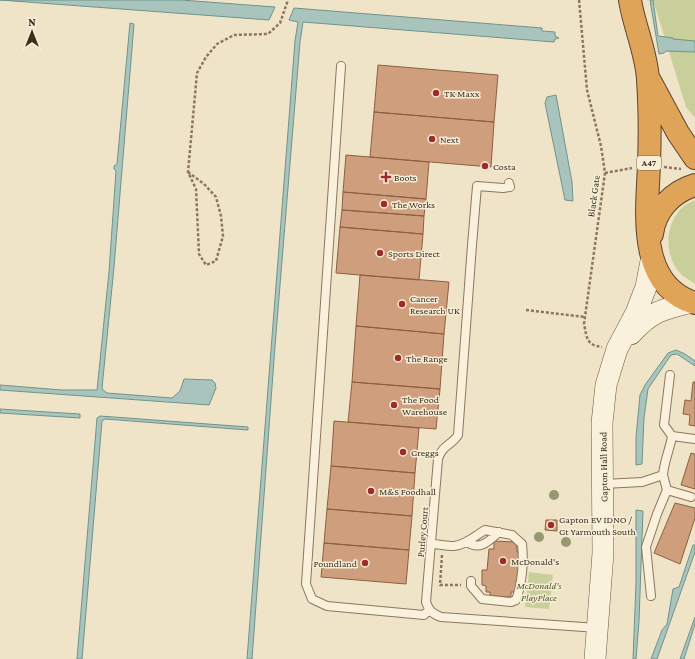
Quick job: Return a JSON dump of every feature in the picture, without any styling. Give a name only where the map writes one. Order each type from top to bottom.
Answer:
[{"type":"highway","name":"A47","points":[[630,0],[648,78],[649,147],[647,228],[651,252]]},
{"type":"highway","name":"A47","points":[[648,78],[678,133],[695,158]]},
{"type":"highway","points":[[694,302],[678,295],[661,278],[655,266],[651,252],[653,225],[659,212],[669,199],[685,188],[695,185]]},
{"type":"street","name":"Gapton Hall Road","points":[[595,659],[603,553],[602,423],[606,385],[617,349],[636,313],[646,287],[651,252]]},
{"type":"street","name":"Gapton Hall Road","points":[[617,349],[638,326],[654,313],[694,302]]},
{"type":"lane","points":[[341,66],[306,584],[312,599],[327,606],[424,615],[429,610],[441,618],[598,628]]},
{"type":"lane","name":"Purley Court","points":[[429,610],[426,598],[438,459],[440,452],[458,435],[477,186],[503,188],[510,187],[510,183]]},
{"type":"lane","points":[[651,596],[646,547],[667,490],[663,475],[664,466],[671,448],[672,436],[664,425],[670,375]]},
{"type":"lane","points":[[672,436],[695,439]]},
{"type":"lane","points":[[603,484],[642,482],[663,475]]},
{"type":"lane","points":[[667,490],[691,497]]},
{"type":"lane","points":[[431,544],[453,546],[467,542],[485,530],[512,535],[522,544],[523,552],[520,590],[516,600],[510,602],[482,599],[471,583]]},
{"type":"lane","points":[[467,542],[471,545],[479,546],[485,544],[499,532]]},
{"type":"path","points":[[188,172],[204,184],[216,197],[221,216],[223,236],[216,261],[206,265],[199,254],[196,189],[188,172],[197,73],[206,57],[217,44],[234,35],[268,34],[280,24],[288,0]]},
{"type":"path","name":"Black Gate","points":[[579,0],[587,90],[601,146],[605,173],[584,324],[588,341],[593,346],[617,349]]},
{"type":"path","points":[[526,310],[585,317]]},
{"type":"path","points":[[443,545],[440,585],[471,583]]},
{"type":"green space","points":[[653,0],[695,0],[695,118],[686,107]]},
{"type":"green space","points":[[695,200],[695,284],[682,275],[676,268],[671,259],[668,240],[673,221],[677,213],[685,205]]},
{"type":"green space","name":"McDonald's PlayPlace","points":[[529,572],[553,575],[549,609],[525,607]]},
{"type":"water","points":[[0,0],[181,0],[275,7],[269,20]]},
{"type":"water","points":[[650,0],[653,0],[658,36],[695,41],[695,52],[666,51],[659,54]]},
{"type":"water","points":[[294,8],[542,28],[542,31],[555,32],[555,36],[559,38],[555,39],[554,42],[303,22],[300,42],[275,346],[252,659],[247,659],[295,41],[298,22],[289,20]]},
{"type":"water","points":[[130,23],[134,24],[114,267],[102,388],[107,393],[172,398],[180,391],[184,379],[212,380],[215,383],[216,388],[209,405],[0,390],[0,385],[62,390],[97,390],[109,272],[116,171],[114,166],[117,164]]},
{"type":"water","points":[[556,95],[572,182],[573,201],[565,200],[545,103],[547,97]]},
{"type":"water","points":[[676,350],[695,361],[695,366],[677,354],[671,355],[648,389],[644,418],[642,464],[636,465],[636,437],[640,395],[645,385],[668,353]]},
{"type":"water","points":[[0,409],[80,414],[80,418],[0,413]]},
{"type":"water","points":[[100,416],[248,427],[248,430],[105,419],[102,421],[82,659],[77,659],[97,418]]},
{"type":"water","points":[[636,510],[643,511],[639,621],[636,659],[633,659],[636,583]]},
{"type":"water","points":[[693,545],[695,545],[695,552],[657,659],[651,659],[662,630],[667,624],[673,589],[679,587]]},
{"type":"water","points":[[695,617],[695,624],[684,659],[680,659]]},
{"type":"building","name":"TK Maxx","points":[[378,65],[498,75],[494,122],[374,112]]},
{"type":"building","name":"Next","points":[[374,112],[494,122],[491,167],[370,157]]},
{"type":"building","name":"Boots","points":[[346,155],[429,162],[426,199],[343,192]]},
{"type":"building","name":"The Works","points":[[343,192],[426,199],[424,216],[342,210]]},
{"type":"building","points":[[342,210],[424,216],[423,234],[340,227]]},
{"type":"building","name":"Sports Direct","points":[[340,227],[423,234],[419,280],[336,273]]},
{"type":"building","name":"Cancer Research UK","points":[[360,275],[449,282],[444,334],[356,326]]},
{"type":"building","name":"The Range","points":[[356,326],[444,334],[440,389],[352,382]]},
{"type":"building","name":"The Food Warehouse","points":[[352,382],[440,389],[436,429],[348,422]]},
{"type":"building","points":[[693,382],[695,382],[695,426],[689,425],[690,415],[683,414],[685,400],[691,401]]},
{"type":"building","points":[[334,421],[419,428],[415,473],[331,466]]},
{"type":"building","points":[[691,453],[695,454],[695,489],[681,485]]},
{"type":"building","name":"M&S Foodhall","points":[[331,466],[415,473],[412,516],[327,509]]},
{"type":"building","points":[[675,503],[695,508],[695,518],[680,564],[654,553]]},
{"type":"building","points":[[327,509],[412,516],[409,550],[324,543]]},
{"type":"building","name":"Gapton EV IDNO / Gt Yarmouth South","points":[[546,520],[557,520],[557,531],[545,530]]},
{"type":"building","name":"McDonald's","points":[[494,541],[515,542],[517,552],[519,552],[517,592],[511,592],[511,597],[490,596],[490,592],[486,592],[486,586],[482,585],[482,570],[487,570],[489,549],[494,549]]},
{"type":"building","name":"Poundland","points":[[324,543],[409,550],[406,584],[321,577]]},
{"type":"place","name":"TK Maxx","points":[[436,93]]},
{"type":"place","name":"Next","points":[[432,139]]},
{"type":"place","name":"Costa","points":[[485,166]]},
{"type":"place","name":"Boots","points":[[386,177]]},
{"type":"place","name":"The Works","points":[[384,204]]},
{"type":"place","name":"Sports Direct","points":[[380,253]]},
{"type":"place","name":"Cancer Research UK","points":[[402,304]]},
{"type":"place","name":"The Range","points":[[398,358]]},
{"type":"place","name":"The Food Warehouse","points":[[394,405]]},
{"type":"place","name":"Greggs","points":[[403,452]]},
{"type":"place","name":"M&S Foodhall","points":[[371,491]]},
{"type":"place","name":"Gapton EV IDNO / Gt Yarmouth South","points":[[551,525]]},
{"type":"place","name":"McDonald's","points":[[503,561]]},
{"type":"place","name":"Poundland","points":[[365,563]]}]
